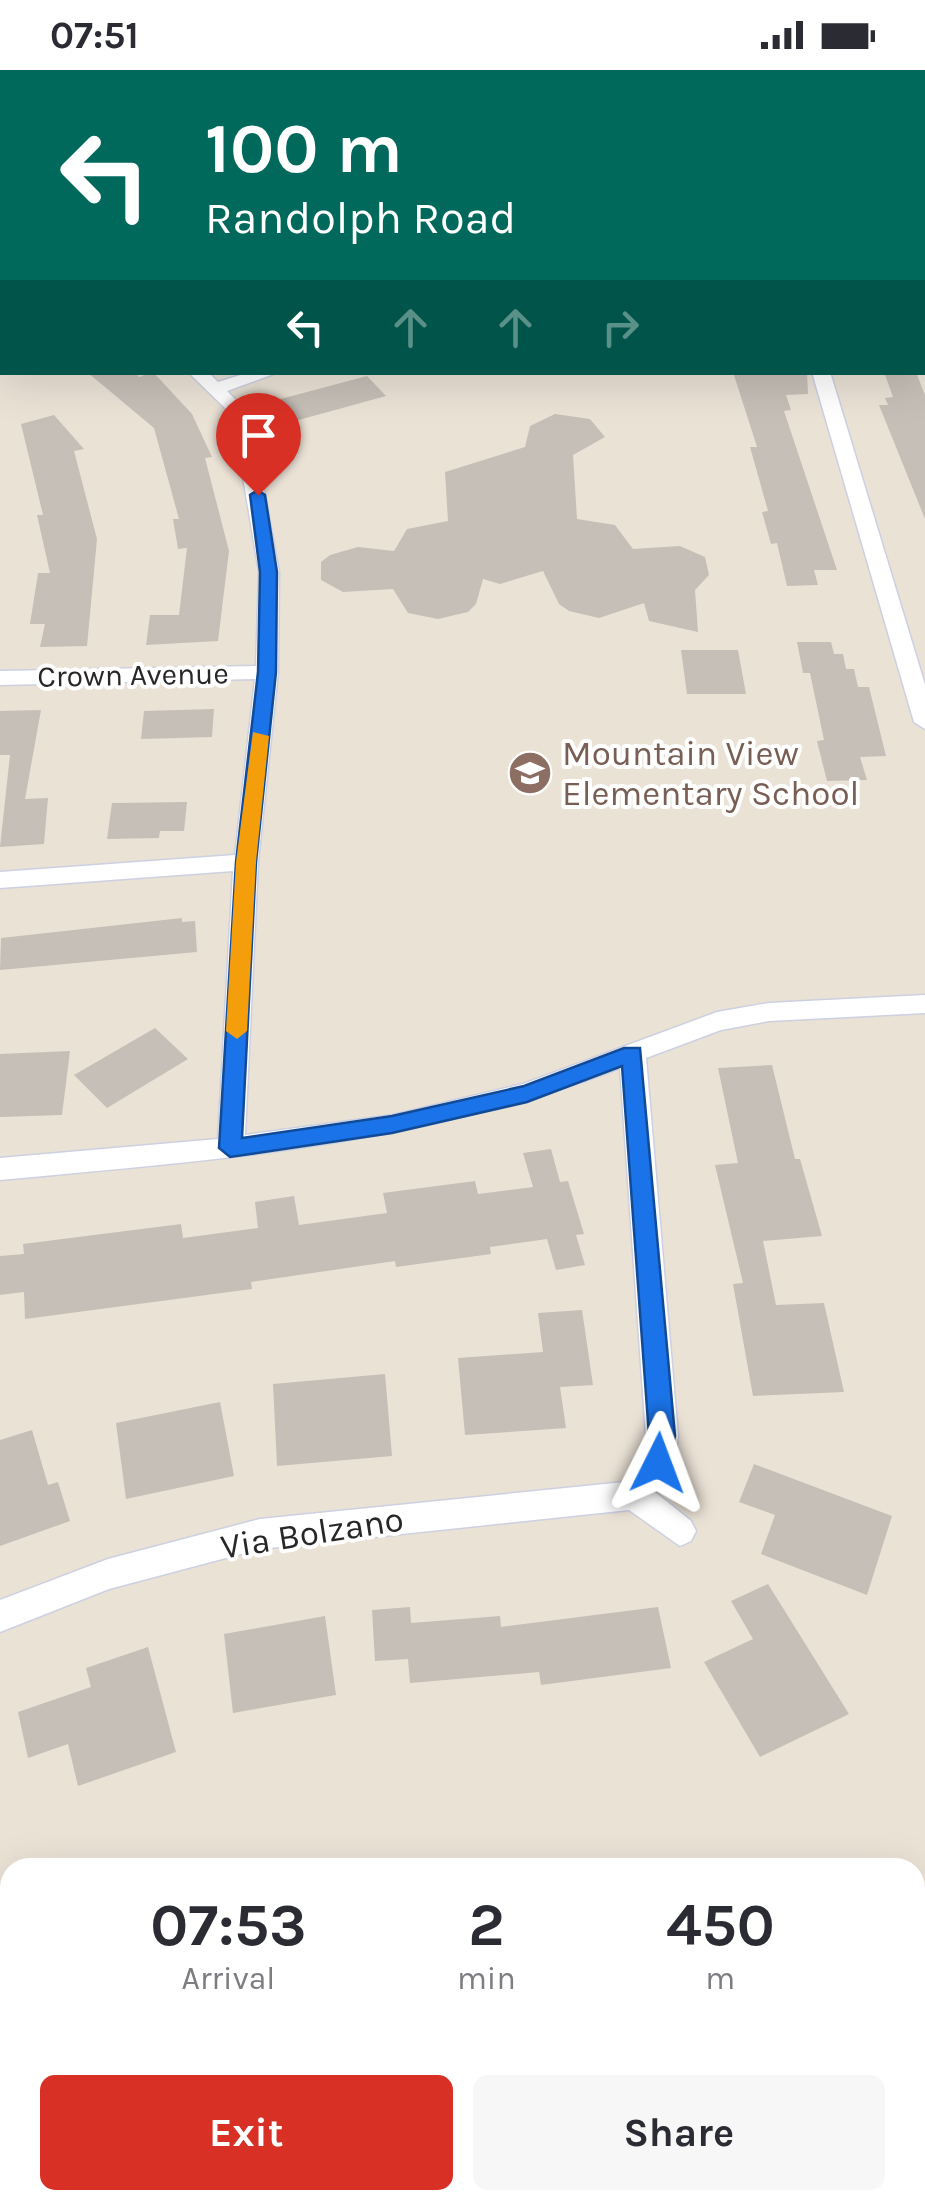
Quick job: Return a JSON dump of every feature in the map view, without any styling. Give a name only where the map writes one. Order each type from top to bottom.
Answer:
[{"type":"street","points":[[201,375],[236,408],[254,474],[268,572],[267,672],[246,862],[230,1148]]},
{"type":"street","points":[[217,388],[260,375]]},
{"type":"street","points":[[822,375],[925,722]]},
{"type":"street","name":"Crown Avenue","points":[[0,678],[267,672]]},
{"type":"street","points":[[0,880],[246,862]]},
{"type":"street","points":[[0,1168],[230,1148],[392,1124],[527,1093],[717,1022],[770,1012],[925,1004]]},
{"type":"street","points":[[632,1054],[662,1436],[658,1463],[634,1496],[680,1531]]},
{"type":"street","name":"Via Bolzano","points":[[0,1616],[108,1574],[260,1534],[634,1496]]},
{"type":"building","points":[[91,375],[156,375],[192,414],[212,457],[205,458],[229,551],[218,641],[146,645],[150,615],[179,615],[187,548],[178,549],[173,519],[179,519],[154,428]]},
{"type":"building","points":[[734,375],[807,375],[808,394],[786,395],[791,410],[784,411],[837,570],[814,570],[818,585],[787,586],[777,543],[771,544],[762,512],[768,511],[750,447],[757,447]]},
{"type":"building","points":[[885,375],[917,375],[925,395],[925,519],[879,405],[888,405],[885,398],[893,397]]},
{"type":"building","points":[[367,376],[386,396],[295,421],[277,400]]},
{"type":"building","points":[[555,414],[590,419],[605,437],[573,455],[577,519],[615,525],[633,549],[680,546],[705,557],[709,575],[695,590],[698,632],[649,621],[644,603],[599,618],[569,611],[559,604],[543,571],[500,584],[483,579],[476,604],[468,612],[438,619],[408,613],[393,589],[343,592],[321,580],[321,562],[330,555],[358,547],[394,551],[407,529],[448,521],[445,472],[525,447],[530,426]]},
{"type":"building","points":[[54,415],[84,449],[74,451],[97,539],[87,646],[40,647],[45,624],[30,624],[38,573],[50,573],[37,515],[43,515],[21,424]]},
{"type":"building","points":[[797,642],[831,642],[834,654],[843,654],[846,669],[854,669],[858,687],[869,687],[886,756],[860,757],[867,780],[827,781],[817,741],[824,740],[810,673],[803,673]]},
{"type":"building","points":[[681,650],[738,650],[746,694],[687,694]]},
{"type":"building","points":[[214,709],[212,737],[141,739],[144,711]]},
{"type":"building","points":[[41,710],[25,799],[48,798],[44,844],[0,847],[10,755],[0,755],[0,711]]},
{"type":"building","points":[[187,802],[184,831],[160,831],[159,838],[107,839],[112,803]]},
{"type":"building","points":[[182,918],[182,922],[195,921],[197,952],[0,970],[1,938]]},
{"type":"building","points":[[155,1028],[188,1059],[107,1108],[74,1075]]},
{"type":"building","points":[[70,1051],[62,1115],[0,1117],[0,1054]]},
{"type":"building","points":[[772,1065],[795,1159],[800,1159],[822,1236],[763,1241],[776,1305],[824,1303],[844,1392],[753,1396],[733,1284],[743,1283],[715,1165],[738,1163],[718,1068]]},
{"type":"building","points":[[551,1149],[560,1182],[568,1181],[584,1234],[576,1235],[585,1265],[556,1270],[547,1239],[490,1247],[491,1254],[396,1267],[395,1261],[251,1282],[252,1289],[25,1319],[24,1292],[0,1295],[0,1256],[24,1254],[23,1244],[181,1224],[183,1238],[258,1228],[255,1202],[294,1196],[299,1225],[387,1213],[383,1193],[475,1181],[478,1194],[533,1187],[523,1153]]},
{"type":"building","points":[[582,1310],[593,1385],[560,1387],[566,1428],[465,1435],[458,1358],[543,1352],[538,1313]]},
{"type":"building","points":[[385,1374],[392,1456],[277,1466],[273,1384]]},
{"type":"building","points":[[220,1402],[234,1476],[126,1499],[116,1423]]},
{"type":"building","points":[[32,1430],[48,1485],[58,1482],[70,1521],[0,1546],[0,1440]]},
{"type":"building","points":[[754,1464],[892,1516],[867,1595],[761,1554],[775,1515],[739,1502]]},
{"type":"building","points":[[768,1584],[849,1714],[760,1757],[704,1662],[753,1639],[731,1601]]},
{"type":"building","points":[[410,1607],[411,1623],[500,1616],[501,1627],[658,1607],[671,1668],[541,1685],[539,1672],[410,1683],[408,1659],[375,1661],[372,1610]]},
{"type":"building","points":[[325,1616],[336,1695],[233,1713],[224,1634]]},
{"type":"building","points":[[148,1647],[176,1752],[78,1786],[68,1744],[28,1758],[18,1712],[91,1687],[86,1668]]},
{"type":"slow traffic","points":[[237,1031],[246,862],[260,736]]},
{"type":"place","name":"Mountain View Elementary School","points":[[530,773]]},
{"type":"route","points":[[258,495],[268,572],[267,672],[246,862],[230,1148],[392,1124],[527,1093],[632,1054],[662,1436],[658,1463]]}]
